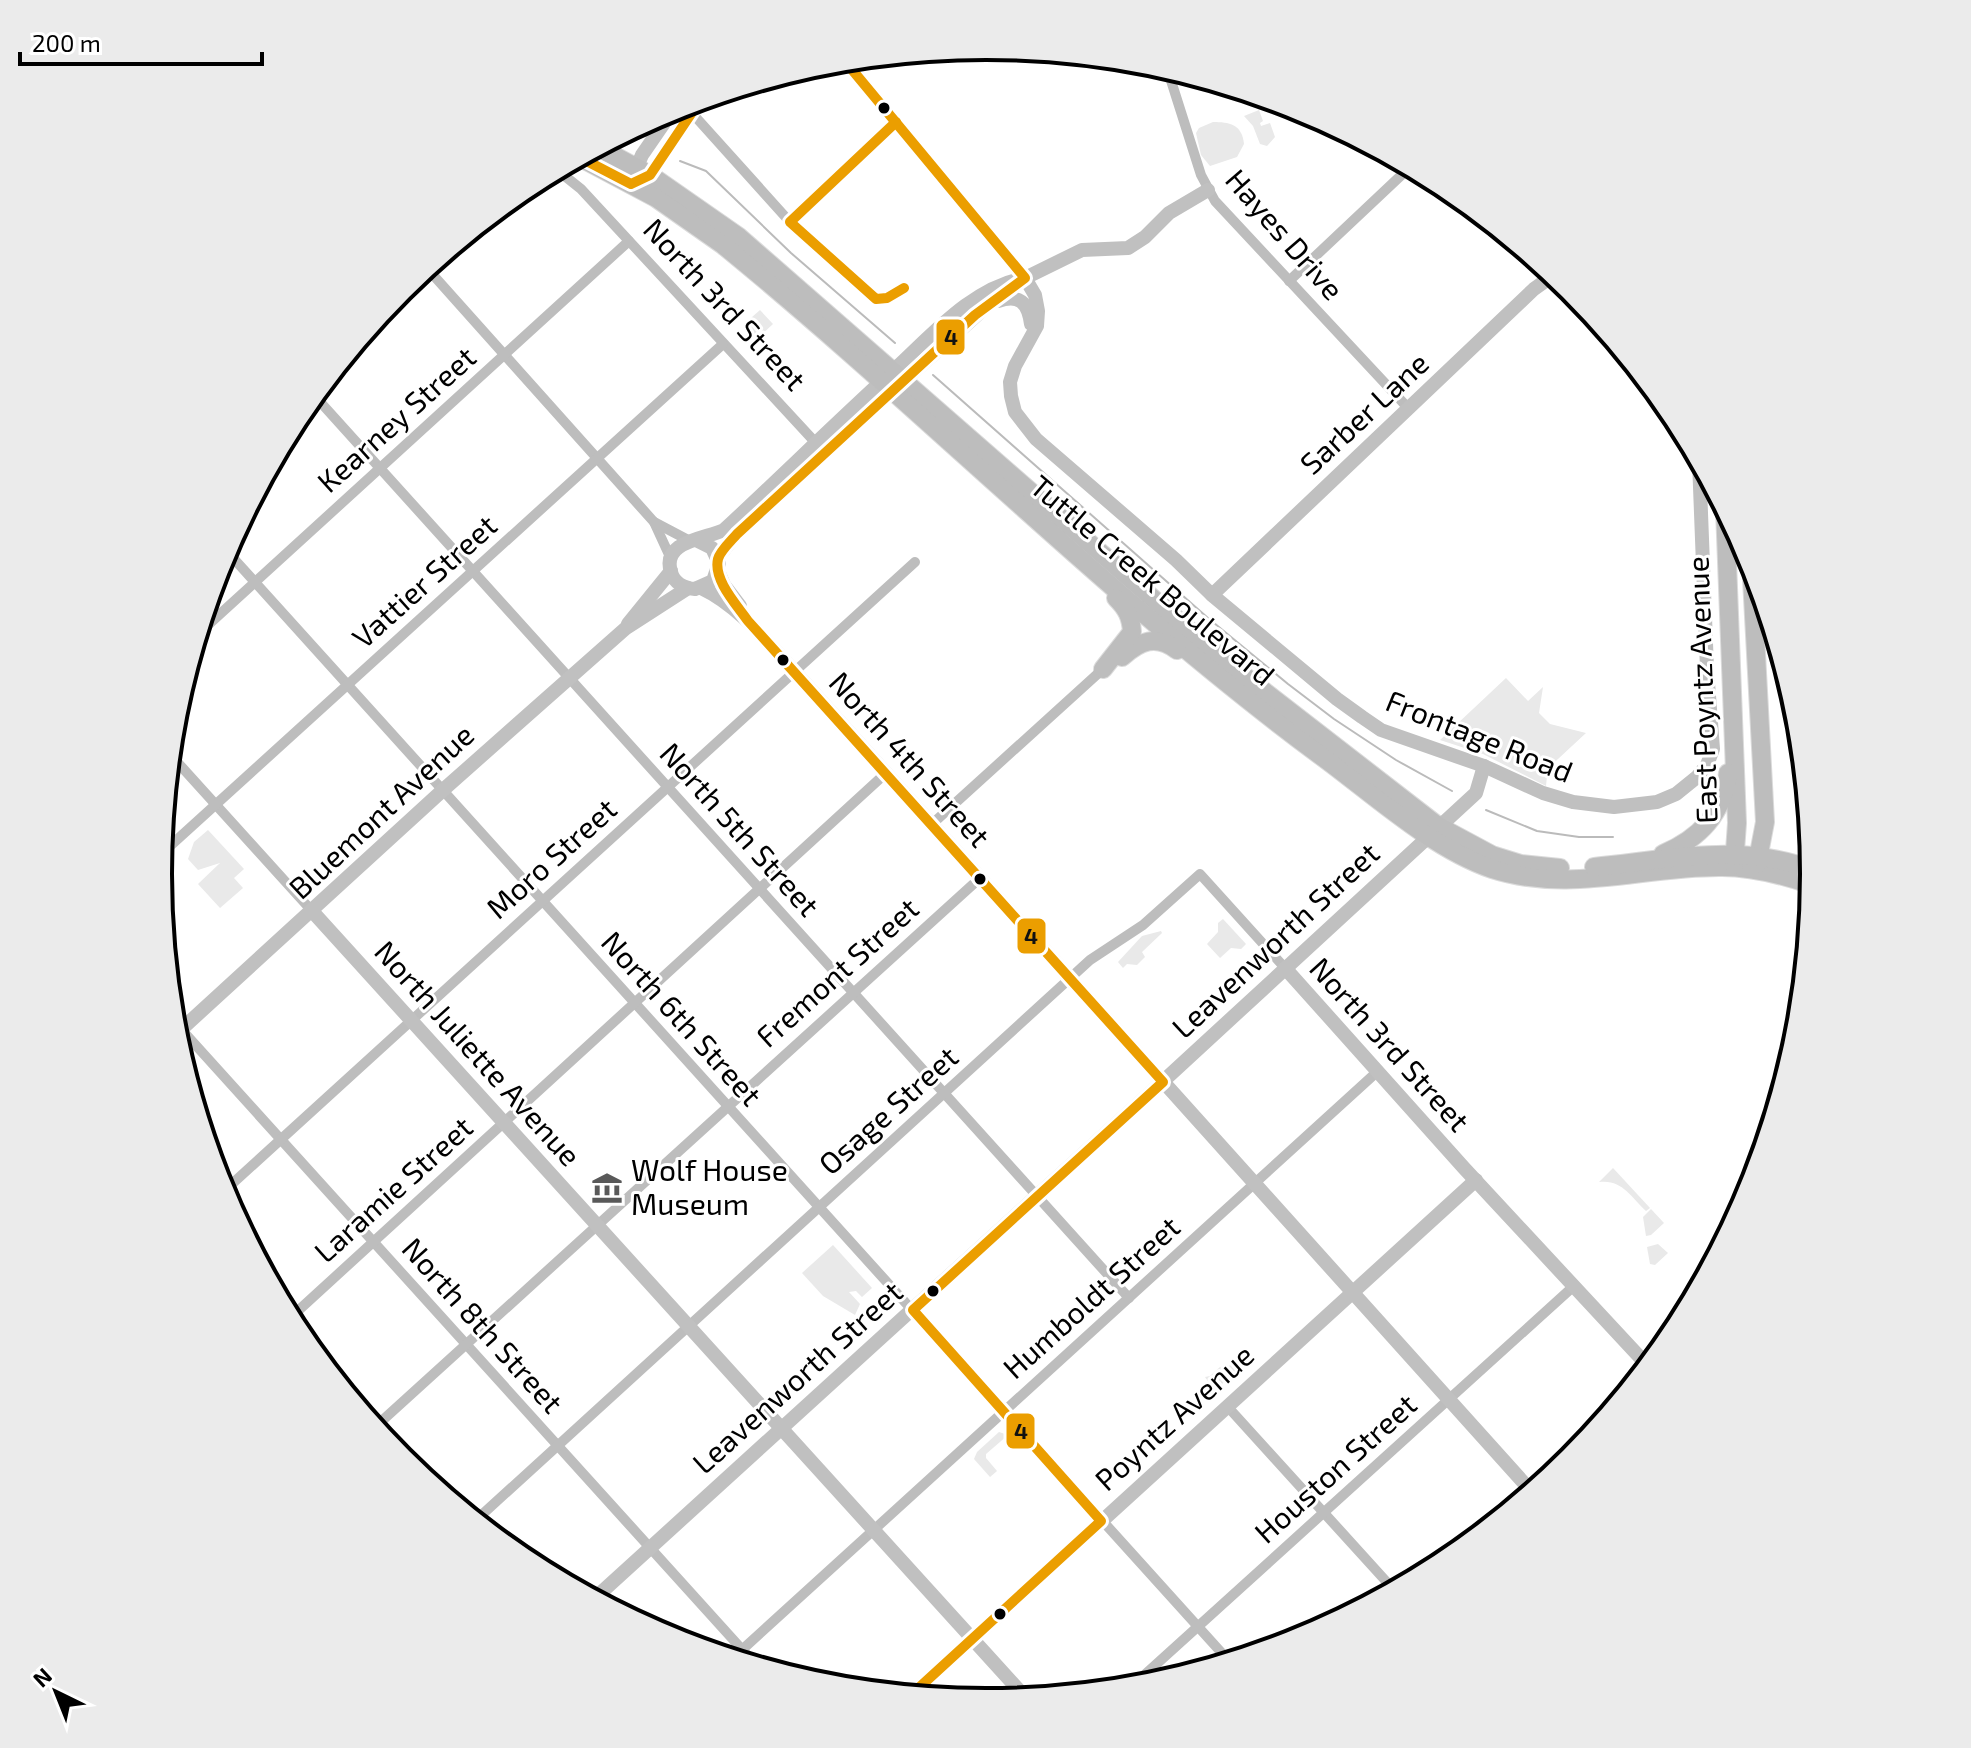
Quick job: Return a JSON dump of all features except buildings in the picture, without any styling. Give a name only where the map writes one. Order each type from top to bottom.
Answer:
[{"type":"highway","name":"Tuttle Creek Boulevard","points":[[608,154],[739,237],[1050,532],[1209,670],[1434,831],[1521,864],[1560,868],[1639,862],[1735,860],[1757,863]]},
{"type":"highway","name":"Tuttle Creek Boulevard","points":[[593,161],[639,175]]},
{"type":"highway","name":"Tuttle Creek Boulevard","points":[[893,382],[1457,853],[1492,869],[1560,880],[1687,869],[1735,860]]},
{"type":"highway","points":[[1050,532],[1125,607],[1130,618],[1132,632],[1103,669]]},
{"type":"highway","name":"East Poyntz Avenue","points":[[1726,536],[1737,823],[1735,860]]},
{"type":"highway","name":"East Poyntz Avenue","points":[[1753,605],[1765,822],[1757,863]]},
{"type":"highway","points":[[1103,669],[1141,642],[1155,640],[1172,646],[1209,670]]},
{"type":"highway","points":[[1639,862],[1678,847],[1708,825],[1726,789],[1733,755]]},
{"type":"highway","points":[[1765,822],[1776,847],[1800,863]]},
{"type":"highway","points":[[1757,863],[1800,866]]},
{"type":"highway","points":[[1757,863],[1800,880]]},
{"type":"street","points":[[853,71],[1025,278],[1035,295],[1038,311],[1033,336]]},
{"type":"street","name":"Hayes Drive","points":[[1172,82],[1208,190],[1221,209],[1409,409]]},
{"type":"street","points":[[697,113],[790,222],[876,299],[887,298],[904,288]]},
{"type":"street","points":[[639,175],[684,118]]},
{"type":"street","points":[[639,175],[665,126]]},
{"type":"street","points":[[1289,281],[1402,175]]},
{"type":"street","name":"North 3rd Street","points":[[566,177],[581,189],[815,442]]},
{"type":"street","points":[[671,565],[679,545],[724,530],[815,442],[1025,278],[1082,250],[1128,248],[1145,237],[1169,213],[1208,190]]},
{"type":"street","name":"Kearney Street","points":[[212,621],[629,241]]},
{"type":"street","points":[[434,276],[654,522],[676,581],[694,588],[713,581],[718,564],[737,534],[893,382],[938,328],[986,291],[1005,281],[1025,278]]},
{"type":"street","name":"Sarber Lane","points":[[1212,595],[1544,282]]},
{"type":"street","points":[[988,305],[1013,297],[1021,300],[1027,305],[1033,336]]},
{"type":"street","name":"Frontage Road","points":[[1033,336],[1015,366],[1010,382],[1015,412],[1025,428],[1212,595],[1337,699],[1381,730],[1484,766],[1543,793],[1573,802],[1614,807],[1657,802],[1676,794],[1707,765],[1713,749],[1700,485]]},
{"type":"street","name":"Vattier Street","points":[[173,844],[723,344]]},
{"type":"street","name":"North 5th Street","points":[[322,404],[1129,1298]]},
{"type":"street","points":[[789,485],[816,447],[815,442]]},
{"type":"street","points":[[654,522],[712,548],[718,564]]},
{"type":"street","name":"North 6th Street","points":[[234,559],[1221,1653]]},
{"type":"street","name":"Moro Street","points":[[232,1184],[915,562]]},
{"type":"street","name":"North 4th Street","points":[[718,564],[724,585],[748,621]]},
{"type":"street","name":"Bluemont Avenue","points":[[626,628],[671,565]]},
{"type":"street","name":"North 4th Street","points":[[694,588],[723,600],[748,621],[1524,1484]]},
{"type":"street","name":"Bluemont Avenue","points":[[185,1020],[312,911],[626,628],[694,588]]},
{"type":"street","points":[[931,825],[1103,669]]},
{"type":"street","name":"North Juliette Avenue","points":[[179,764],[1016,1687]]},
{"type":"street","name":"Leavenworth Street","points":[[602,1592],[1476,793],[1484,766]]},
{"type":"street","name":"Laramie Street","points":[[299,1310],[886,773]]},
{"type":"street","name":"North 3rd Street","points":[[1200,874],[1640,1357]]},
{"type":"street","name":"Osage Street","points":[[483,1514],[1099,953],[1143,925],[1200,874]]},
{"type":"street","name":"Fremont Street","points":[[383,1420],[980,878]]},
{"type":"street","name":"North 8th Street","points":[[189,1043],[280,1139],[742,1650]]},
{"type":"street","name":"Humboldt Street","points":[[742,1650],[1378,1071]]},
{"type":"street","name":"Poyntz Avenue","points":[[922,1685],[1476,1180]]},
{"type":"street","name":"Houston Street","points":[[1149,1671],[1575,1285]]},
{"type":"street","points":[[1227,1406],[1387,1582]]},
{"type":"shaded area","points":[[1259,110],[1263,121],[1261,126],[1270,123],[1275,137],[1267,146],[1260,144],[1253,126],[1244,116]]},
{"type":"shaded area","points":[[1213,122],[1238,128],[1244,144],[1237,157],[1210,166],[1201,155],[1196,133],[1199,128]]},
{"type":"shaded area","points":[[760,310],[773,324],[756,340],[743,325]]},
{"type":"shaded area","points":[[1506,678],[1528,701],[1543,687],[1539,713],[1550,724],[1586,733],[1544,772],[1547,776],[1546,786],[1483,754],[1440,740]]},
{"type":"shaded area","points":[[208,830],[244,869],[234,878],[243,888],[220,908],[198,884],[220,863],[198,870],[188,859],[194,842]]},
{"type":"shaded area","points":[[1223,919],[1246,944],[1241,949],[1231,948],[1220,958],[1207,944],[1218,932],[1218,923]]},
{"type":"shaded area","points":[[1161,931],[1142,952],[1145,957],[1137,965],[1127,964],[1123,968],[1118,962],[1142,936]]},
{"type":"shaded area","points":[[1613,1168],[1650,1208],[1646,1211],[1620,1186],[1599,1182]]},
{"type":"shaded area","points":[[1651,1209],[1664,1223],[1646,1236],[1643,1217]]},
{"type":"shaded area","points":[[1658,1244],[1668,1253],[1655,1265],[1650,1264],[1647,1247]]},
{"type":"shaded area","points":[[833,1245],[872,1288],[862,1297],[856,1291],[849,1292],[860,1304],[855,1315],[823,1296],[802,1273]]},
{"type":"shaded area","points":[[1240,1364],[1241,1367],[1222,1384],[1220,1381],[1210,1384],[1205,1377],[1220,1367]]},
{"type":"shaded area","points":[[999,1432],[1008,1435],[986,1454],[997,1471],[990,1477],[974,1459],[977,1452]]},
{"type":"waterway","points":[[680,161],[706,171],[791,253],[895,343]]},
{"type":"waterway","points":[[933,375],[1208,618],[1288,684],[1396,760],[1452,791]]},
{"type":"waterway","points":[[1486,810],[1537,831],[1579,837],[1613,837]]},
{"type":"transit line","name":"4","points":[[853,71],[1025,278],[975,315],[737,534],[719,556],[719,575],[748,621],[1163,1082],[913,1310],[1101,1521],[922,1685]]},
{"type":"transit line","name":"4","points":[[590,163],[631,184],[650,175],[690,116]]},
{"type":"transit line","name":"4","points":[[896,122],[790,222],[876,299],[887,298],[904,288]]},
{"type":"place","name":"Wolf House Museum","points":[[607,1188]]}]
